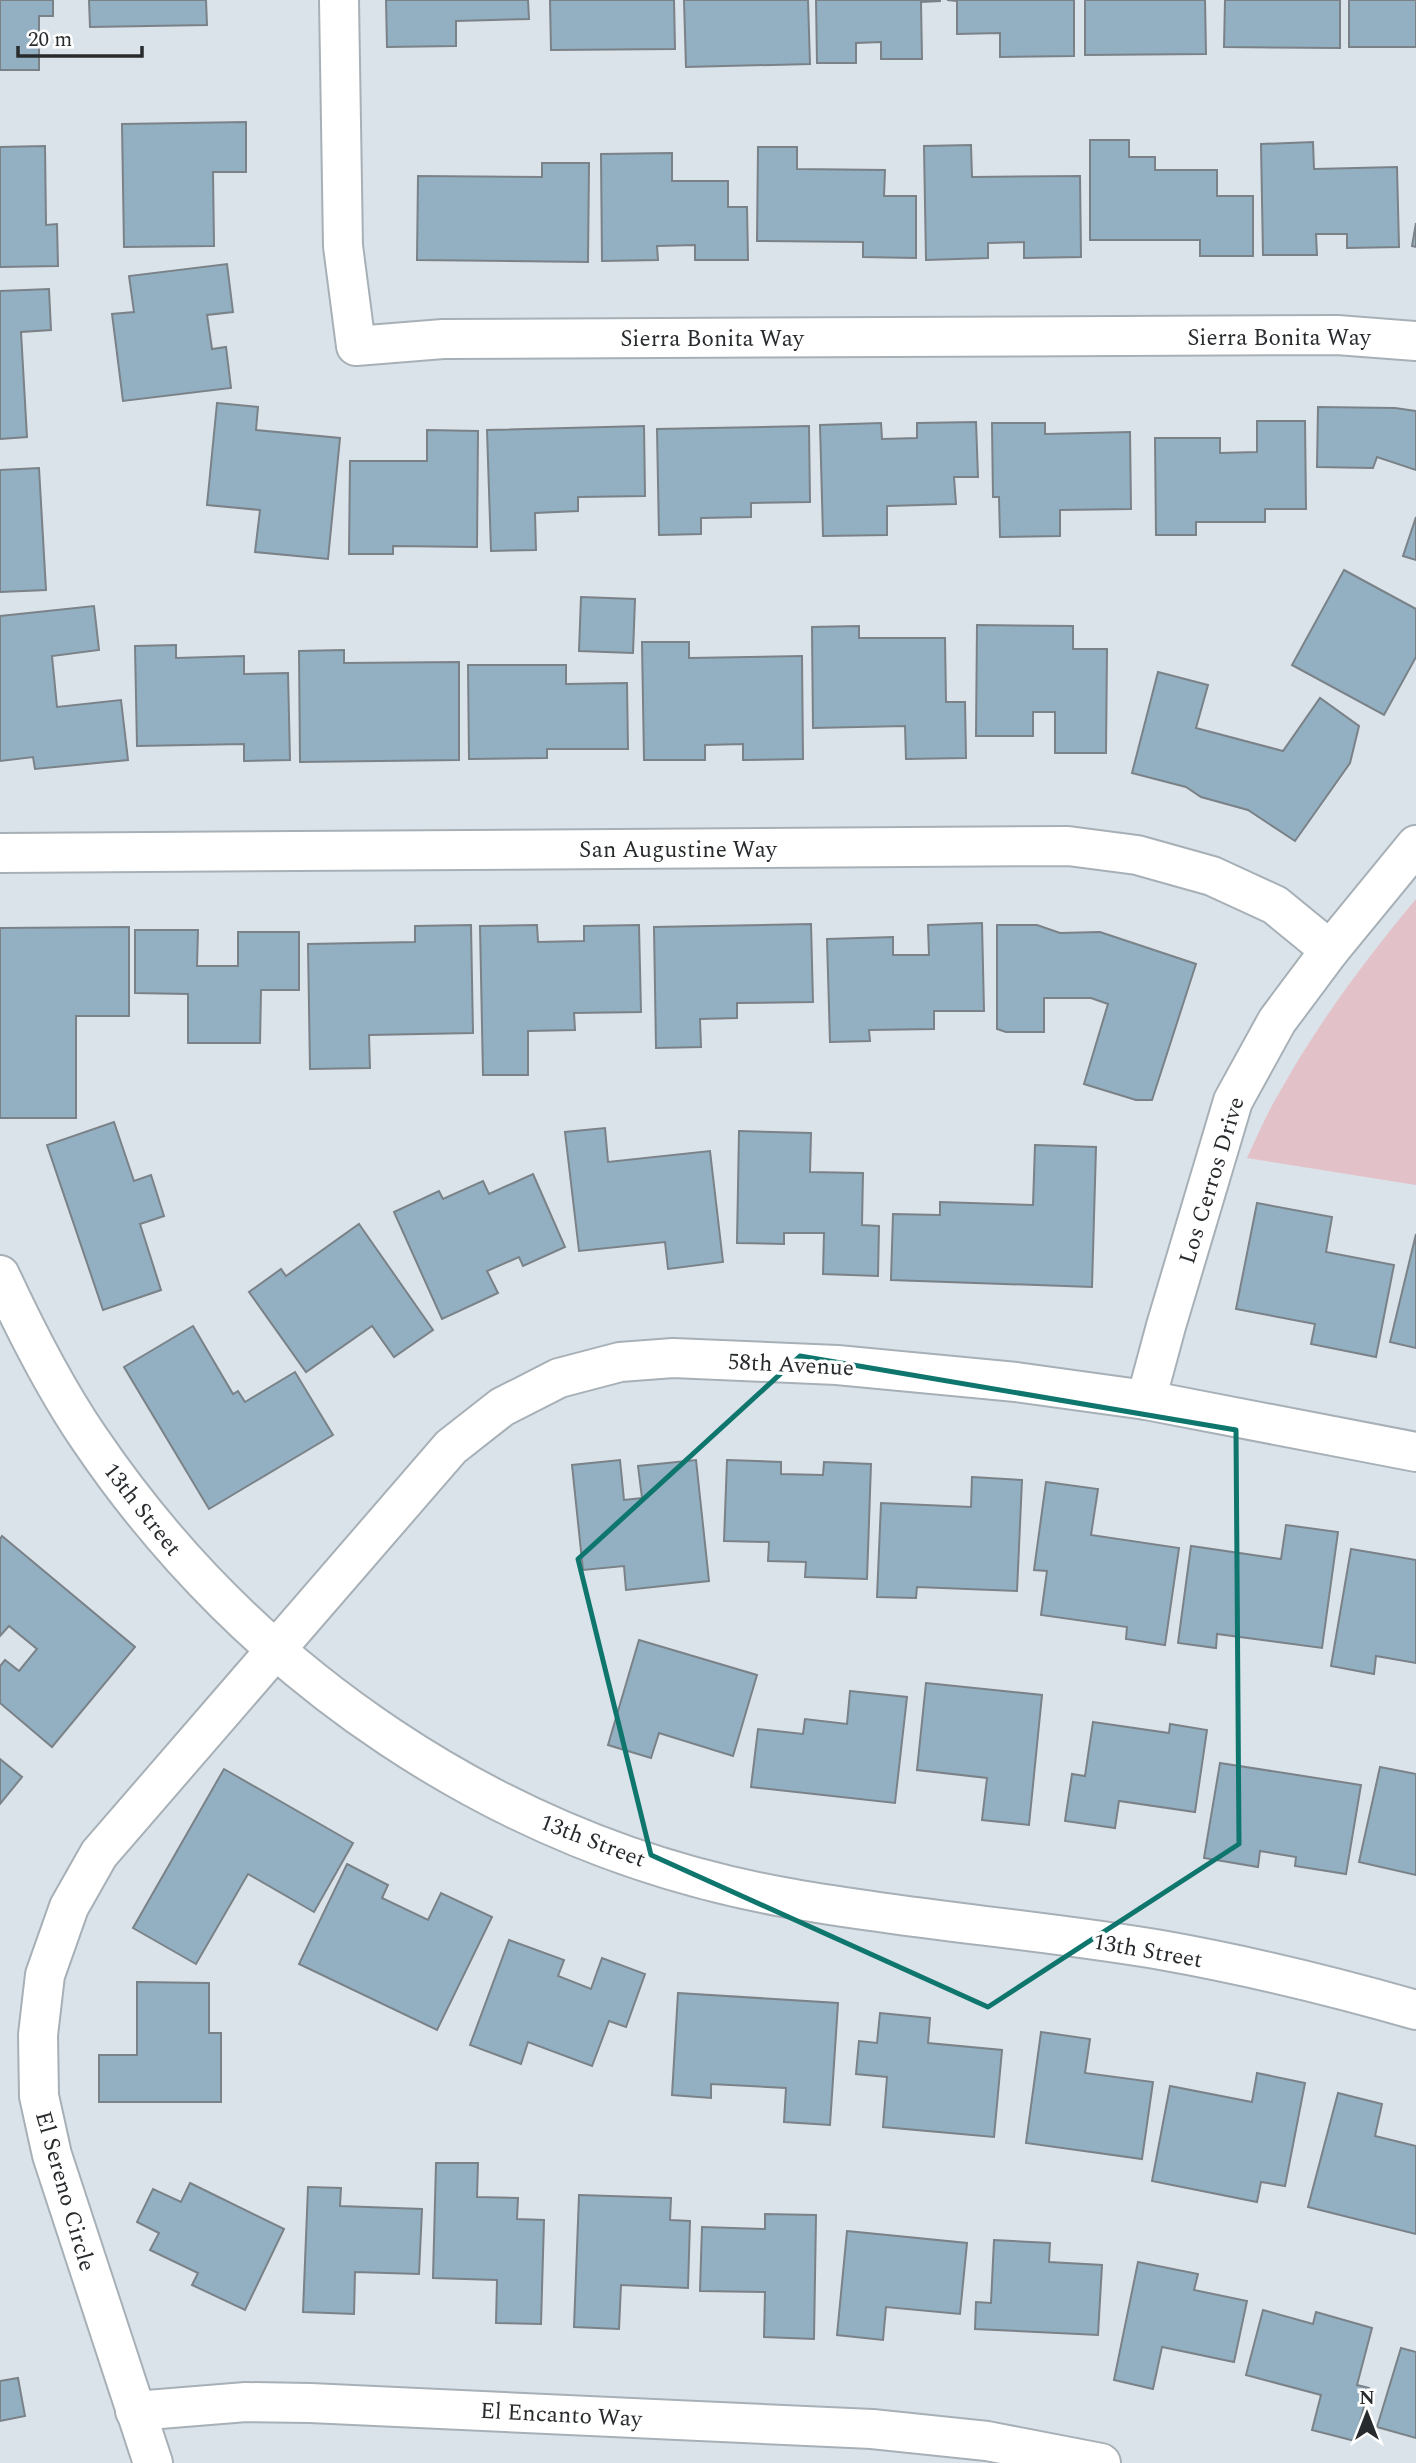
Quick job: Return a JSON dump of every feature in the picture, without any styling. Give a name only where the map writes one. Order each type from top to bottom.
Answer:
[{"type":"street","name":"Sierra Bonita Way","points":[[339,0],[343,246],[356,346],[471,339],[1337,335],[1416,341]]},
{"type":"street","name":"Los Cerros Drive","points":[[1146,1401],[1233,1101],[1277,1021],[1330,950],[1416,845]]},
{"type":"street","name":"San Augustine Way","points":[[0,853],[1068,846],[1137,855],[1212,876],[1275,905],[1330,950]]},
{"type":"street","name":"13th Street","points":[[0,1275],[30,1339],[86,1435],[130,1496],[189,1568],[274,1650],[357,1716],[459,1779],[518,1811],[603,1847],[692,1876],[783,1897],[1162,1950],[1344,1989],[1416,2010]]},
{"type":"street","name":"58th Avenue","points":[[274,1650],[451,1447],[502,1407],[559,1378],[620,1362],[673,1358],[865,1368],[1016,1382],[1146,1401],[1416,1452]]},
{"type":"street","name":"El Sereno Circle","points":[[153,2463],[52,2155],[39,2096],[38,2035],[45,1975],[69,1907],[99,1854],[274,1650]]},
{"type":"street","name":"El Encanto Way","points":[[135,2411],[246,2402],[310,2403],[872,2429],[986,2452],[1101,2463]]},
{"type":"highlighted area","points":[[800,1356],[1236,1430],[1239,1844],[988,2007],[651,1855],[578,1559]]},
{"type":"shaded area","points":[[1416,899],[1416,1185],[1247,1158],[1274,1103],[1308,1044],[1360,970]]},
{"type":"building","points":[[0,0],[53,0],[53,16],[39,16],[39,70],[0,70]]},
{"type":"building","points":[[89,0],[206,0],[207,25],[90,27]]},
{"type":"building","points":[[386,0],[528,0],[529,19],[456,21],[456,46],[387,47]]},
{"type":"building","points":[[550,0],[674,0],[675,49],[551,50]]},
{"type":"building","points":[[684,0],[808,0],[810,64],[686,67]]},
{"type":"building","points":[[816,0],[940,1],[921,2],[922,59],[881,59],[881,42],[856,43],[856,63],[817,63]]},
{"type":"building","points":[[947,0],[1074,0],[1074,56],[1000,57],[1000,33],[957,34],[957,1]]},
{"type":"building","points":[[1085,0],[1205,0],[1206,54],[1085,55]]},
{"type":"building","points":[[1225,0],[1340,0],[1340,48],[1224,47]]},
{"type":"building","points":[[1349,0],[1416,0],[1416,47],[1349,47]]},
{"type":"building","points":[[246,122],[246,172],[213,172],[214,246],[124,247],[122,124]]},
{"type":"building","points":[[1090,140],[1129,140],[1129,157],[1155,157],[1155,170],[1217,170],[1217,196],[1253,196],[1253,256],[1200,256],[1200,240],[1090,240]]},
{"type":"building","points":[[1313,142],[1314,169],[1397,167],[1399,247],[1347,248],[1347,234],[1316,234],[1317,255],[1263,255],[1261,144]]},
{"type":"building","points":[[971,145],[972,177],[1080,176],[1081,257],[1024,258],[1024,242],[988,243],[988,258],[926,260],[924,146]]},
{"type":"building","points":[[45,146],[46,225],[57,224],[58,266],[0,267],[0,147]]},
{"type":"building","points":[[758,147],[797,147],[797,169],[885,170],[884,196],[916,196],[916,258],[863,257],[863,242],[757,241]]},
{"type":"building","points":[[672,153],[672,181],[728,181],[728,207],[747,207],[748,260],[695,260],[695,245],[657,246],[658,260],[602,261],[601,154]]},
{"type":"building","points":[[542,163],[589,163],[588,262],[417,260],[418,176],[542,177]]},
{"type":"building","points":[[1416,223],[1416,247],[1412,246]]},
{"type":"building","points":[[227,264],[233,312],[207,315],[212,349],[226,347],[231,388],[123,401],[112,314],[134,312],[129,276]]},
{"type":"building","points":[[49,289],[51,330],[21,332],[27,437],[0,439],[0,291]]},
{"type":"building","points":[[217,403],[258,407],[256,430],[340,438],[328,559],[255,552],[260,510],[207,505]]},
{"type":"building","points":[[1318,407],[1395,408],[1416,411],[1416,470],[1377,457],[1373,468],[1317,467]]},
{"type":"building","points":[[1257,421],[1305,421],[1306,509],[1265,509],[1265,522],[1196,522],[1196,535],[1156,535],[1155,438],[1220,438],[1220,453],[1257,452]]},
{"type":"building","points":[[976,422],[978,477],[954,477],[956,504],[887,506],[887,535],[823,536],[820,425],[881,423],[882,439],[917,438],[917,423]]},
{"type":"building","points":[[992,423],[1045,423],[1045,434],[1130,432],[1131,509],[1060,510],[1060,536],[1000,537],[999,497],[993,497]]},
{"type":"building","points":[[644,426],[645,496],[578,497],[578,511],[535,513],[536,550],[491,551],[487,430]]},
{"type":"building","points":[[809,426],[810,502],[751,503],[751,517],[701,518],[701,534],[659,535],[657,429]]},
{"type":"building","points":[[427,430],[478,431],[477,547],[393,546],[393,554],[349,554],[350,461],[427,461]]},
{"type":"building","points":[[39,468],[46,590],[0,592],[0,470]]},
{"type":"building","points":[[1416,517],[1416,560],[1403,556]]},
{"type":"building","points":[[1344,570],[1416,609],[1416,657],[1384,715],[1292,665]]},
{"type":"building","points":[[581,597],[635,599],[633,653],[579,651]]},
{"type":"building","points":[[94,606],[99,650],[52,656],[57,707],[121,700],[128,760],[35,769],[33,757],[0,761],[0,616]]},
{"type":"building","points":[[977,625],[1073,626],[1073,649],[1107,649],[1106,753],[1055,753],[1055,712],[1033,712],[1033,736],[976,736]]},
{"type":"building","points":[[859,626],[859,638],[945,638],[946,702],[965,702],[966,758],[906,759],[905,726],[813,728],[812,627]]},
{"type":"building","points":[[642,642],[689,642],[689,658],[802,656],[803,759],[743,760],[743,744],[705,745],[705,760],[644,760]]},
{"type":"building","points":[[176,645],[176,658],[244,656],[244,674],[288,673],[290,760],[244,761],[244,744],[137,746],[135,646]]},
{"type":"building","points":[[344,650],[344,663],[459,662],[459,760],[300,762],[299,651]]},
{"type":"building","points":[[468,665],[566,665],[566,684],[627,683],[628,749],[547,749],[547,758],[469,759]]},
{"type":"building","points":[[1158,672],[1208,685],[1196,728],[1283,751],[1320,698],[1359,726],[1350,763],[1295,841],[1248,810],[1201,797],[1186,787],[1132,773]]},
{"type":"building","points":[[982,923],[984,1011],[934,1011],[934,1029],[869,1030],[870,1041],[830,1042],[827,939],[893,937],[893,955],[929,955],[928,925]]},
{"type":"building","points":[[811,924],[813,1002],[737,1003],[737,1018],[700,1019],[701,1047],[656,1048],[654,927]]},
{"type":"building","points":[[471,925],[473,1033],[369,1035],[370,1068],[310,1069],[308,944],[415,942],[415,926]]},
{"type":"building","points":[[537,925],[538,942],[584,941],[584,926],[639,925],[641,1012],[574,1013],[575,1030],[528,1031],[528,1075],[483,1075],[480,926]]},
{"type":"building","points":[[997,925],[1037,925],[1060,933],[1100,932],[1196,964],[1152,1100],[1136,1100],[1084,1084],[1108,1004],[1091,998],[1044,998],[1044,1032],[1006,1032],[997,1029]]},
{"type":"building","points":[[129,927],[129,1016],[76,1016],[76,1118],[0,1118],[0,928]]},
{"type":"building","points":[[135,930],[198,930],[197,966],[238,966],[238,932],[299,932],[299,990],[261,990],[260,1043],[188,1043],[188,994],[135,993]]},
{"type":"building","points":[[114,1122],[134,1181],[151,1175],[164,1216],[140,1224],[161,1290],[103,1310],[47,1145]]},
{"type":"building","points":[[605,1128],[608,1162],[710,1151],[723,1262],[668,1269],[665,1242],[579,1251],[565,1132]]},
{"type":"building","points":[[739,1131],[811,1133],[810,1172],[863,1173],[862,1225],[879,1226],[878,1276],[823,1274],[824,1233],[784,1233],[784,1244],[737,1243]]},
{"type":"building","points":[[1035,1145],[1096,1147],[1092,1287],[891,1280],[893,1214],[940,1215],[940,1202],[1033,1205]]},
{"type":"building","points":[[533,1174],[565,1247],[523,1266],[519,1257],[487,1271],[498,1293],[442,1319],[394,1212],[439,1191],[443,1199],[483,1181],[489,1194]]},
{"type":"building","points":[[1257,1203],[1332,1217],[1326,1252],[1394,1265],[1376,1357],[1311,1344],[1315,1324],[1236,1309]]},
{"type":"building","points":[[359,1224],[433,1330],[394,1357],[372,1326],[306,1372],[249,1292],[281,1269],[286,1276]]},
{"type":"building","points":[[1416,1234],[1416,1348],[1390,1342]]},
{"type":"building","points":[[193,1326],[233,1394],[238,1391],[245,1402],[295,1372],[333,1435],[209,1509],[124,1367]]},
{"type":"building","points":[[620,1460],[624,1500],[642,1498],[638,1466],[696,1460],[709,1581],[626,1590],[624,1566],[583,1570],[572,1465]]},
{"type":"building","points":[[727,1460],[781,1462],[781,1474],[823,1475],[824,1462],[871,1464],[867,1579],[805,1577],[806,1562],[768,1561],[769,1542],[724,1541]]},
{"type":"building","points":[[972,1477],[1022,1480],[1017,1591],[917,1587],[916,1598],[877,1597],[881,1503],[971,1507]]},
{"type":"building","points":[[1046,1482],[1098,1489],[1091,1535],[1179,1548],[1165,1645],[1126,1639],[1127,1627],[1041,1615],[1047,1571],[1034,1570]]},
{"type":"building","points":[[1286,1525],[1338,1532],[1322,1648],[1217,1634],[1216,1648],[1178,1643],[1191,1546],[1281,1559]]},
{"type":"building","points":[[2,1536],[135,1647],[52,1747],[0,1703],[0,1666],[5,1660],[19,1671],[37,1649],[9,1626],[0,1636]]},
{"type":"building","points":[[1351,1549],[1416,1560],[1416,1663],[1376,1656],[1374,1674],[1331,1666]]},
{"type":"building","points":[[639,1640],[757,1675],[733,1756],[659,1733],[651,1758],[608,1745]]},
{"type":"building","points":[[926,1683],[1042,1695],[1029,1825],[982,1820],[987,1778],[917,1770]]},
{"type":"building","points":[[850,1691],[907,1697],[895,1803],[751,1787],[758,1729],[803,1734],[805,1719],[847,1724]]},
{"type":"building","points":[[1093,1722],[1169,1733],[1170,1724],[1207,1730],[1195,1812],[1119,1801],[1115,1828],[1065,1821],[1072,1774],[1085,1776]]},
{"type":"building","points":[[0,1759],[22,1777],[0,1804]]},
{"type":"building","points":[[1220,1763],[1361,1785],[1346,1874],[1295,1866],[1296,1857],[1260,1851],[1258,1867],[1204,1858]]},
{"type":"building","points":[[1380,1767],[1416,1774],[1416,1875],[1359,1862]]},
{"type":"building","points":[[224,1769],[353,1843],[314,1912],[248,1874],[196,1964],[133,1928]]},
{"type":"building","points":[[347,1864],[388,1885],[382,1898],[428,1920],[441,1893],[492,1917],[437,2030],[299,1964]]},
{"type":"building","points":[[509,1940],[564,1960],[558,1976],[591,1989],[602,1958],[645,1974],[626,2027],[609,2021],[592,2066],[528,2042],[521,2064],[470,2045]]},
{"type":"building","points":[[137,1982],[209,1983],[209,2033],[221,2033],[221,2102],[99,2102],[99,2055],[137,2055]]},
{"type":"building","points":[[678,1993],[838,2003],[830,2125],[784,2122],[786,2088],[711,2084],[711,2098],[672,2095]]},
{"type":"building","points":[[880,2013],[930,2018],[928,2043],[1002,2050],[994,2137],[883,2127],[887,2077],[856,2074],[859,2041],[877,2043]]},
{"type":"building","points":[[1041,2032],[1090,2039],[1085,2073],[1153,2082],[1142,2159],[1026,2143]]},
{"type":"building","points":[[1257,2073],[1305,2083],[1285,2186],[1261,2182],[1257,2202],[1152,2181],[1170,2086],[1252,2102]]},
{"type":"building","points":[[1338,2093],[1382,2104],[1375,2136],[1416,2146],[1416,2234],[1308,2207]]},
{"type":"building","points":[[436,2163],[478,2163],[477,2197],[518,2198],[517,2219],[544,2220],[541,2324],[496,2323],[497,2280],[433,2278]]},
{"type":"building","points":[[190,2183],[284,2229],[245,2310],[192,2285],[198,2273],[150,2250],[159,2233],[137,2222],[153,2189],[181,2202]]},
{"type":"building","points":[[308,2187],[341,2188],[340,2206],[422,2209],[419,2274],[355,2272],[354,2314],[303,2312]]},
{"type":"building","points":[[579,2195],[671,2198],[670,2220],[690,2221],[688,2288],[621,2285],[619,2329],[574,2327]]},
{"type":"building","points":[[765,2214],[816,2215],[814,2339],[764,2337],[765,2292],[700,2291],[702,2227],[765,2229]]},
{"type":"building","points":[[847,2231],[967,2243],[960,2314],[886,2307],[883,2340],[837,2335]]},
{"type":"building","points":[[994,2240],[1050,2243],[1049,2262],[1102,2265],[1098,2335],[975,2329],[976,2302],[991,2303]]},
{"type":"building","points":[[1138,2262],[1198,2274],[1194,2290],[1247,2301],[1234,2362],[1162,2347],[1153,2389],[1114,2380]]},
{"type":"building","points":[[1263,2310],[1313,2324],[1316,2312],[1372,2328],[1357,2385],[1369,2388],[1355,2441],[1312,2430],[1321,2395],[1246,2375]]},
{"type":"building","points":[[1401,2348],[1416,2352],[1416,2438],[1377,2427]]},
{"type":"building","points":[[18,2378],[25,2416],[0,2421],[0,2381]]}]
